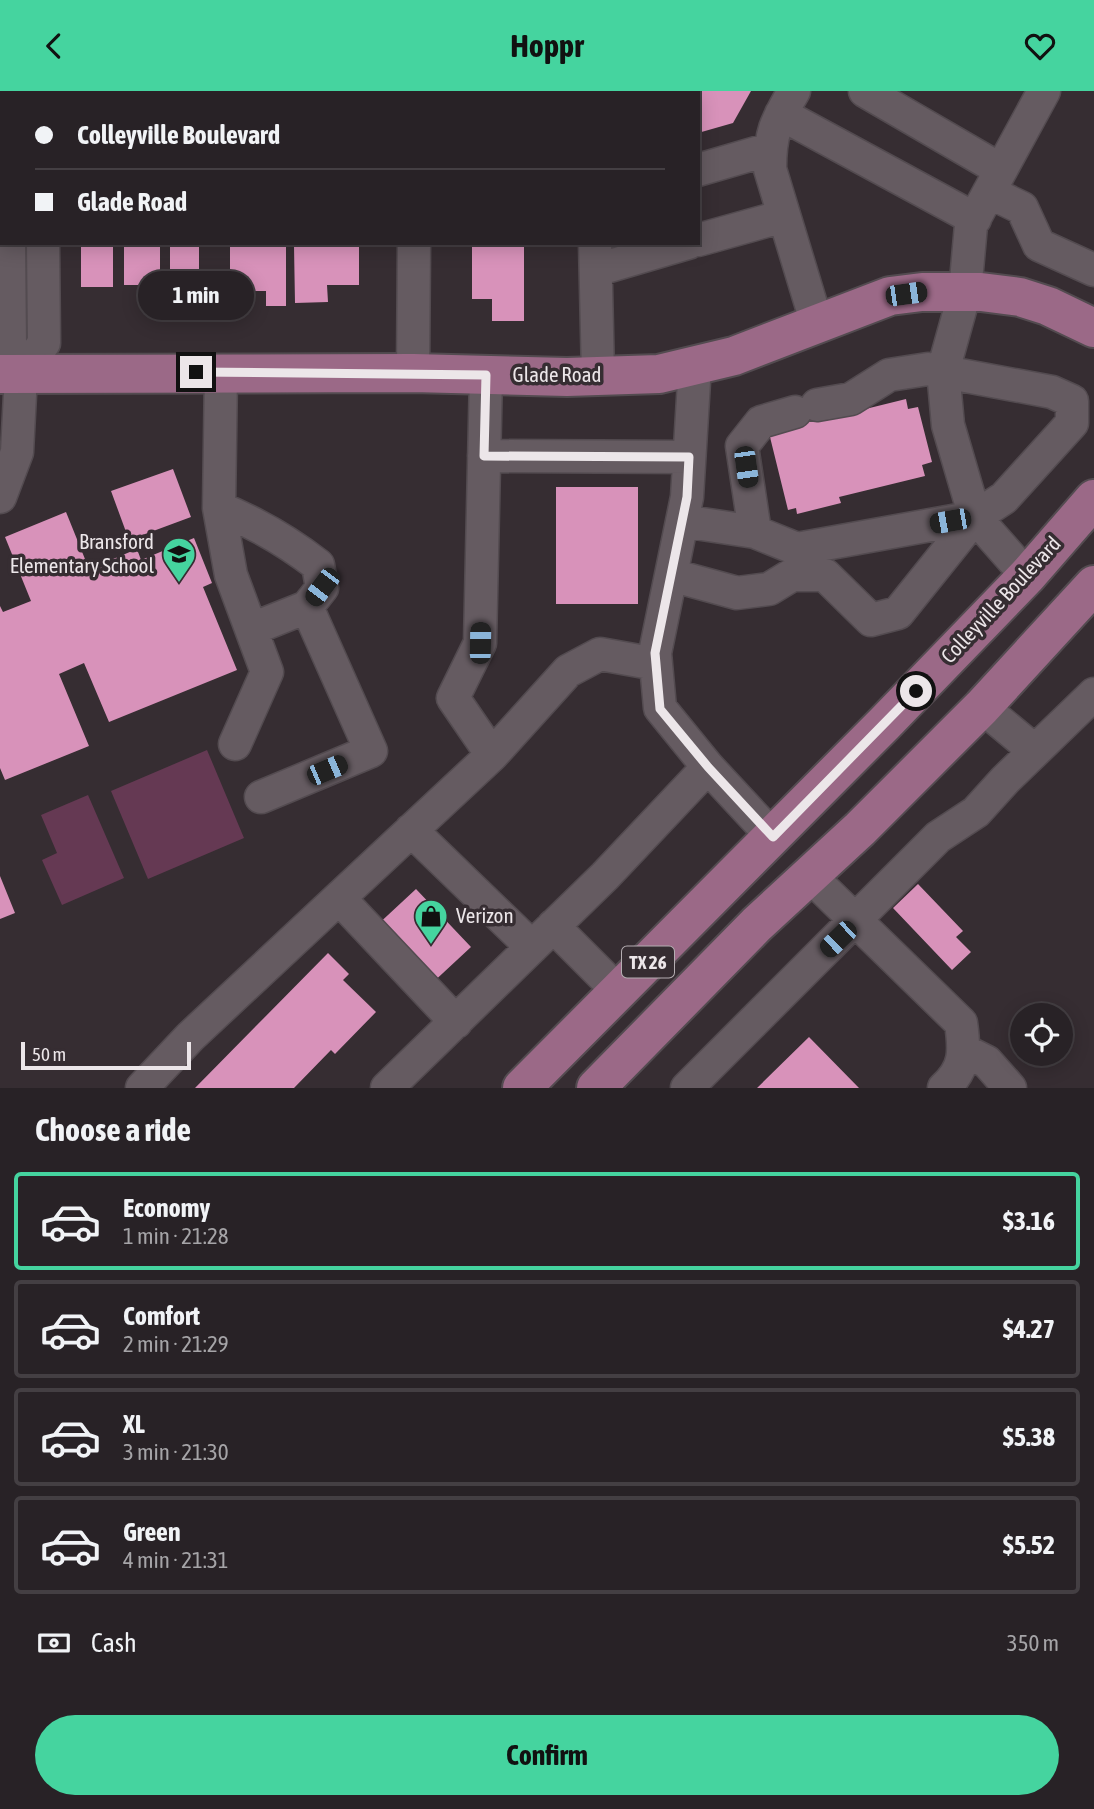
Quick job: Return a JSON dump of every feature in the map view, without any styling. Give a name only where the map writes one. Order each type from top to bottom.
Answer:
[{"type":"main road","name":"Glade Road","points":[[10,375],[221,372],[659,374],[734,356],[890,296],[922,292],[965,292],[1020,297],[1048,306],[1094,328]]},
{"type":"main road","name":"Colleyville Boulevard","points":[[523,1088],[1027,576],[1094,499]]},
{"type":"main road","name":"TX 26","points":[[596,1088],[757,924],[860,829],[982,707],[1094,585]]},
{"type":"main road","points":[[773,837],[809,875]]},
{"type":"street","points":[[865,91],[988,194]]},
{"type":"street","points":[[1027,576],[975,517],[948,425],[943,370],[965,292],[971,225],[1044,91]]},
{"type":"street","points":[[817,324],[770,169],[770,149],[776,123],[788,103],[1022,208],[1039,245],[1094,270]]},
{"type":"street","points":[[700,169],[770,149]]},
{"type":"street","points":[[700,239],[784,216]]},
{"type":"street","points":[[0,497],[17,452],[10,375],[9,245]]},
{"type":"street","points":[[10,375],[44,343],[43,245]]},
{"type":"street","points":[[413,373],[414,245]]},
{"type":"street","points":[[598,375],[596,257],[675,245]]},
{"type":"street","points":[[695,365],[687,497],[655,653],[660,709],[708,767],[773,837]]},
{"type":"street","points":[[671,575],[737,593],[769,589],[792,575],[825,575],[871,620],[898,613],[975,517],[1004,498],[1072,423],[1072,401],[1052,392],[928,369],[888,375],[851,399],[761,422],[742,446],[755,532]]},
{"type":"street","points":[[221,372],[219,508],[231,575],[267,672],[235,744]]},
{"type":"street","points":[[486,375],[480,643],[453,698],[492,755]]},
{"type":"street","points":[[484,456],[689,457]]},
{"type":"street","points":[[219,508],[254,522],[288,542],[318,565],[322,587],[307,607],[251,629]]},
{"type":"street","points":[[682,521],[755,532],[797,549],[975,517]]},
{"type":"street","points":[[261,797],[372,751],[307,607]]},
{"type":"street","points":[[142,1088],[190,1037],[492,755],[568,671],[600,655],[656,663]]},
{"type":"street","points":[[687,1088],[938,837],[976,812],[1094,694]]},
{"type":"street","points":[[982,707],[1035,751]]},
{"type":"street","points":[[387,1088],[542,937],[708,767]]},
{"type":"street","points":[[411,830],[542,937],[619,992]]},
{"type":"street","points":[[809,875],[961,1023],[965,1051],[956,1077],[944,1088]]},
{"type":"street","points":[[339,898],[456,1021]]},
{"type":"street","points":[[965,1051],[987,1062],[1010,1088]]},
{"type":"shaded area","points":[[207,750],[244,838],[148,879],[111,791]]},
{"type":"shaded area","points":[[88,795],[124,878],[62,905],[42,860],[57,853],[41,815]]},
{"type":"building","points":[[700,91],[751,91],[733,123],[700,132]]},
{"type":"building","points":[[81,245],[113,245],[113,287],[81,287]]},
{"type":"building","points":[[124,245],[160,245],[160,285],[124,285]]},
{"type":"building","points":[[170,245],[199,245],[199,275],[170,275]]},
{"type":"building","points":[[230,245],[286,245],[286,306],[266,306],[266,291],[230,291]]},
{"type":"building","points":[[359,245],[359,285],[327,285],[328,302],[295,303],[294,246]]},
{"type":"building","points":[[472,245],[524,245],[524,321],[492,321],[492,299],[472,299]]},
{"type":"building","points":[[815,394],[821,420],[906,399],[908,409],[918,407],[932,462],[922,465],[925,476],[839,497],[841,503],[797,514],[796,508],[788,510],[769,433],[792,399]]},
{"type":"building","points":[[173,469],[191,517],[129,540],[111,491]]},
{"type":"building","points":[[556,487],[638,487],[638,604],[556,604]]},
{"type":"building","points":[[66,512],[89,569],[137,549],[141,560],[194,538],[212,583],[203,587],[237,670],[109,722],[84,663],[59,674],[89,746],[5,780],[0,768],[0,606],[3,612],[31,601],[5,537]]},
{"type":"building","points":[[0,876],[15,913],[0,919]]},
{"type":"building","points":[[918,884],[963,931],[956,937],[971,952],[952,970],[893,908]]},
{"type":"building","points":[[416,889],[471,947],[429,986],[374,928]]},
{"type":"building","points":[[328,953],[349,974],[343,980],[376,1012],[335,1054],[331,1050],[294,1088],[195,1088]]},
{"type":"building","points":[[809,1037],[859,1088],[757,1088]]},
{"type":"place","name":"Bransford Elementary School","points":[[179,584]]},
{"type":"place","name":"Verizon","points":[[431,946]]},
{"type":"route","points":[[196,372],[486,375],[484,456],[689,457],[687,497],[655,653],[660,709],[708,767],[773,837],[916,691]]}]
